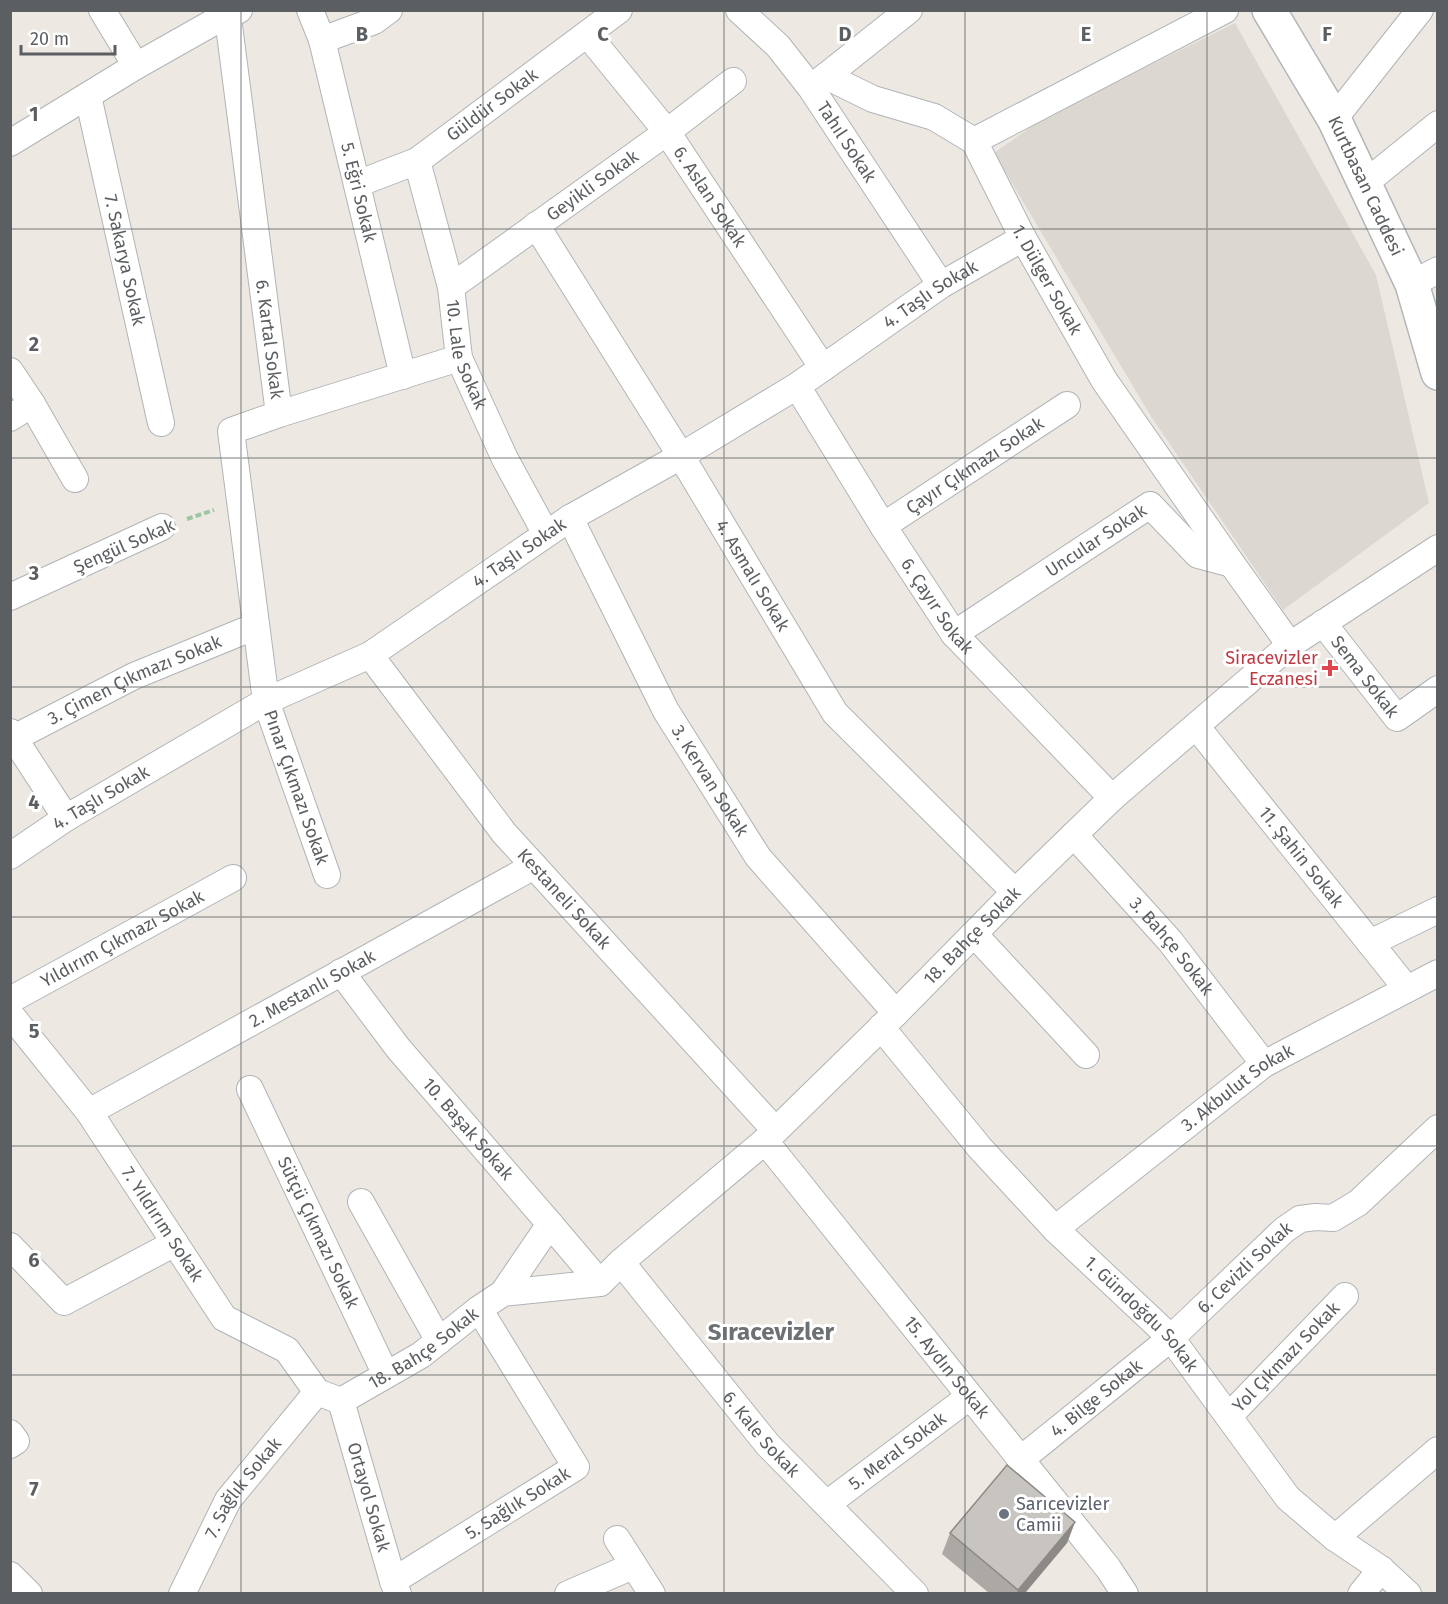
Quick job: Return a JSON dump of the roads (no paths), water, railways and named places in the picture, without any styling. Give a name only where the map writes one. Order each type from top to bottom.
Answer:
[{"type":"main road","name":"Kurtbasan Caddesi","points":[[1269,10],[1334,119],[1364,184],[1425,277],[1437,373]]},
{"type":"street","points":[[102,10],[136,66]]},
{"type":"street","name":"5. Eğri Sokak","points":[[310,10],[322,40],[403,376]]},
{"type":"street","points":[[322,40],[374,21],[389,10]]},
{"type":"street","name":"Güldür Sokak","points":[[357,184],[417,160],[619,10]]},
{"type":"street","points":[[819,82],[909,10]]},
{"type":"street","points":[[819,82],[934,117],[974,141],[1225,10]]},
{"type":"street","points":[[1334,119],[1420,10]]},
{"type":"street","name":"Tahıl Sokak","points":[[740,11],[819,82],[941,285]]},
{"type":"street","points":[[10,143],[136,66],[231,12]]},
{"type":"street","name":"6. Kartal Sokak","points":[[231,12],[279,414],[231,430],[266,701]]},
{"type":"street","name":"6. Aslan Sokak","points":[[587,34],[667,132],[823,368]]},
{"type":"street","name":"Geyikli Sokak","points":[[450,287],[667,132],[733,81]]},
{"type":"street","name":"7. Sakarya Sokak","points":[[88,96],[161,423]]},
{"type":"street","points":[[1364,184],[1437,124]]},
{"type":"street","name":"1. Dülger Sokak","points":[[974,141],[1023,238],[1104,380],[1290,645]]},
{"type":"street","name":"10. Lale Sokak","points":[[417,160],[450,287],[459,358],[505,459],[546,534]]},
{"type":"street","name":"4. Asmalı Sokak","points":[[536,225],[681,456],[835,713],[1015,892]]},
{"type":"street","name":"4. Taşlı Sokak","points":[[10,856],[66,818],[266,701],[370,655],[570,518],[681,456],[796,386],[941,285],[1023,238]]},
{"type":"street","points":[[279,414],[459,358]]},
{"type":"street","points":[[10,371],[32,404],[75,479]]},
{"type":"street","name":"6. Çayır Sokak","points":[[796,386],[883,526],[954,634],[1112,798]]},
{"type":"street","points":[[10,418],[32,404]]},
{"type":"street","name":"Çayır Çıkmazı Sokak","points":[[883,526],[1066,405]]},
{"type":"street","name":"Uncular Sokak","points":[[954,634],[1150,505],[1198,555],[1232,564]]},
{"type":"street","name":"3. Kervan Sokak","points":[[570,518],[666,711],[758,857],[889,1020]]},
{"type":"street","name":"Şengül Sokak","points":[[10,597],[162,527]]},
{"type":"street","name":"18. Bahçe Sokak","points":[[503,1293],[600,1283],[621,1262],[770,1135],[1112,798],[1290,645],[1437,548]]},
{"type":"street","name":"Sema Sokak","points":[[1323,623],[1397,718],[1437,689]]},
{"type":"street","name":"3. Çimen Çıkmazı Sokak","points":[[12,735],[134,676],[256,627]]},
{"type":"street","name":"Kestaneli Sokak","points":[[370,655],[504,833],[770,1135]]},
{"type":"street","name":"Pınar Çıkmazı Sokak","points":[[266,701],[327,875]]},
{"type":"street","name":"11. Şahin Sokak","points":[[1196,726],[1407,989]]},
{"type":"street","points":[[12,735],[66,818]]},
{"type":"street","name":"3. Bahçe Sokak","points":[[1074,834],[1170,941],[1264,1065]]},
{"type":"street","name":"2. Mestanlı Sokak","points":[[89,1112],[534,866]]},
{"type":"street","name":"Yıldırım Çıkmazı Sokak","points":[[10,1000],[233,878]]},
{"type":"street","points":[[1370,943],[1437,910]]},
{"type":"street","points":[[974,934],[1086,1055]]},
{"type":"street","name":"10. Başak Sokak","points":[[341,972],[398,1048],[600,1283]]},
{"type":"street","name":"3. Akbulut Sokak","points":[[1055,1229],[1264,1065],[1437,973]]},
{"type":"street","name":"7. Yıldırım Sokak","points":[[10,1014],[89,1112],[224,1318],[287,1350],[317,1392]]},
{"type":"street","name":"1. Gündoğdu Sokak","points":[[889,1020],[980,1148],[1055,1229],[1171,1338],[1288,1498],[1335,1538],[1381,1569],[1408,1593]]},
{"type":"street","name":"Sütçü Çıkmazı Sokak","points":[[250,1089],[386,1375]]},
{"type":"street","name":"6. Cevizli Sokak","points":[[1171,1338],[1284,1230],[1300,1219],[1334,1218],[1359,1203],[1437,1128]]},
{"type":"street","name":"15. Aydın Sokak","points":[[770,1135],[969,1397],[1108,1568],[1125,1593]]},
{"type":"street","points":[[361,1202],[439,1341]]},
{"type":"street","name":"18. Bahçe Sokak","points":[[341,1401],[422,1355],[479,1309],[503,1293],[550,1224]]},
{"type":"street","points":[[10,1246],[64,1302],[175,1243]]},
{"type":"street","name":"6. Kale Sokak","points":[[621,1262],[768,1445],[915,1593]]},
{"type":"street","name":"Yol Çıkmazı Sokak","points":[[1229,1416],[1345,1296]]},
{"type":"street","name":"5. Sağlık Sokak","points":[[395,1587],[576,1467],[479,1309]]},
{"type":"street","name":"4. Bilge Sokak","points":[[1020,1460],[1171,1338]]},
{"type":"street","points":[[317,1392],[341,1401]]},
{"type":"street","name":"7. Sağlık Sokak","points":[[182,1593],[228,1500],[317,1392]]},
{"type":"street","name":"5. Meral Sokak","points":[[827,1504],[969,1397]]},
{"type":"street","name":"Ortayol Sokak","points":[[341,1401],[395,1587]]},
{"type":"street","points":[[10,1433],[16,1441],[10,1445]]},
{"type":"street","points":[[1335,1538],[1437,1450]]},
{"type":"street","points":[[617,1539],[652,1593]]},
{"type":"street","points":[[568,1593],[633,1566]]},
{"type":"street","points":[[1362,1593],[1381,1569]]},
{"type":"street","points":[[10,1575],[29,1593]]},
{"type":"place","name":"Siracevizler Eczanesi","points":[[1330,668]]},
{"type":"place","name":"Sarıcevizler Camii","points":[[1004,1514]]},
{"type":"district","name":"Sıracevizler","points":[[771,1332]]}]
